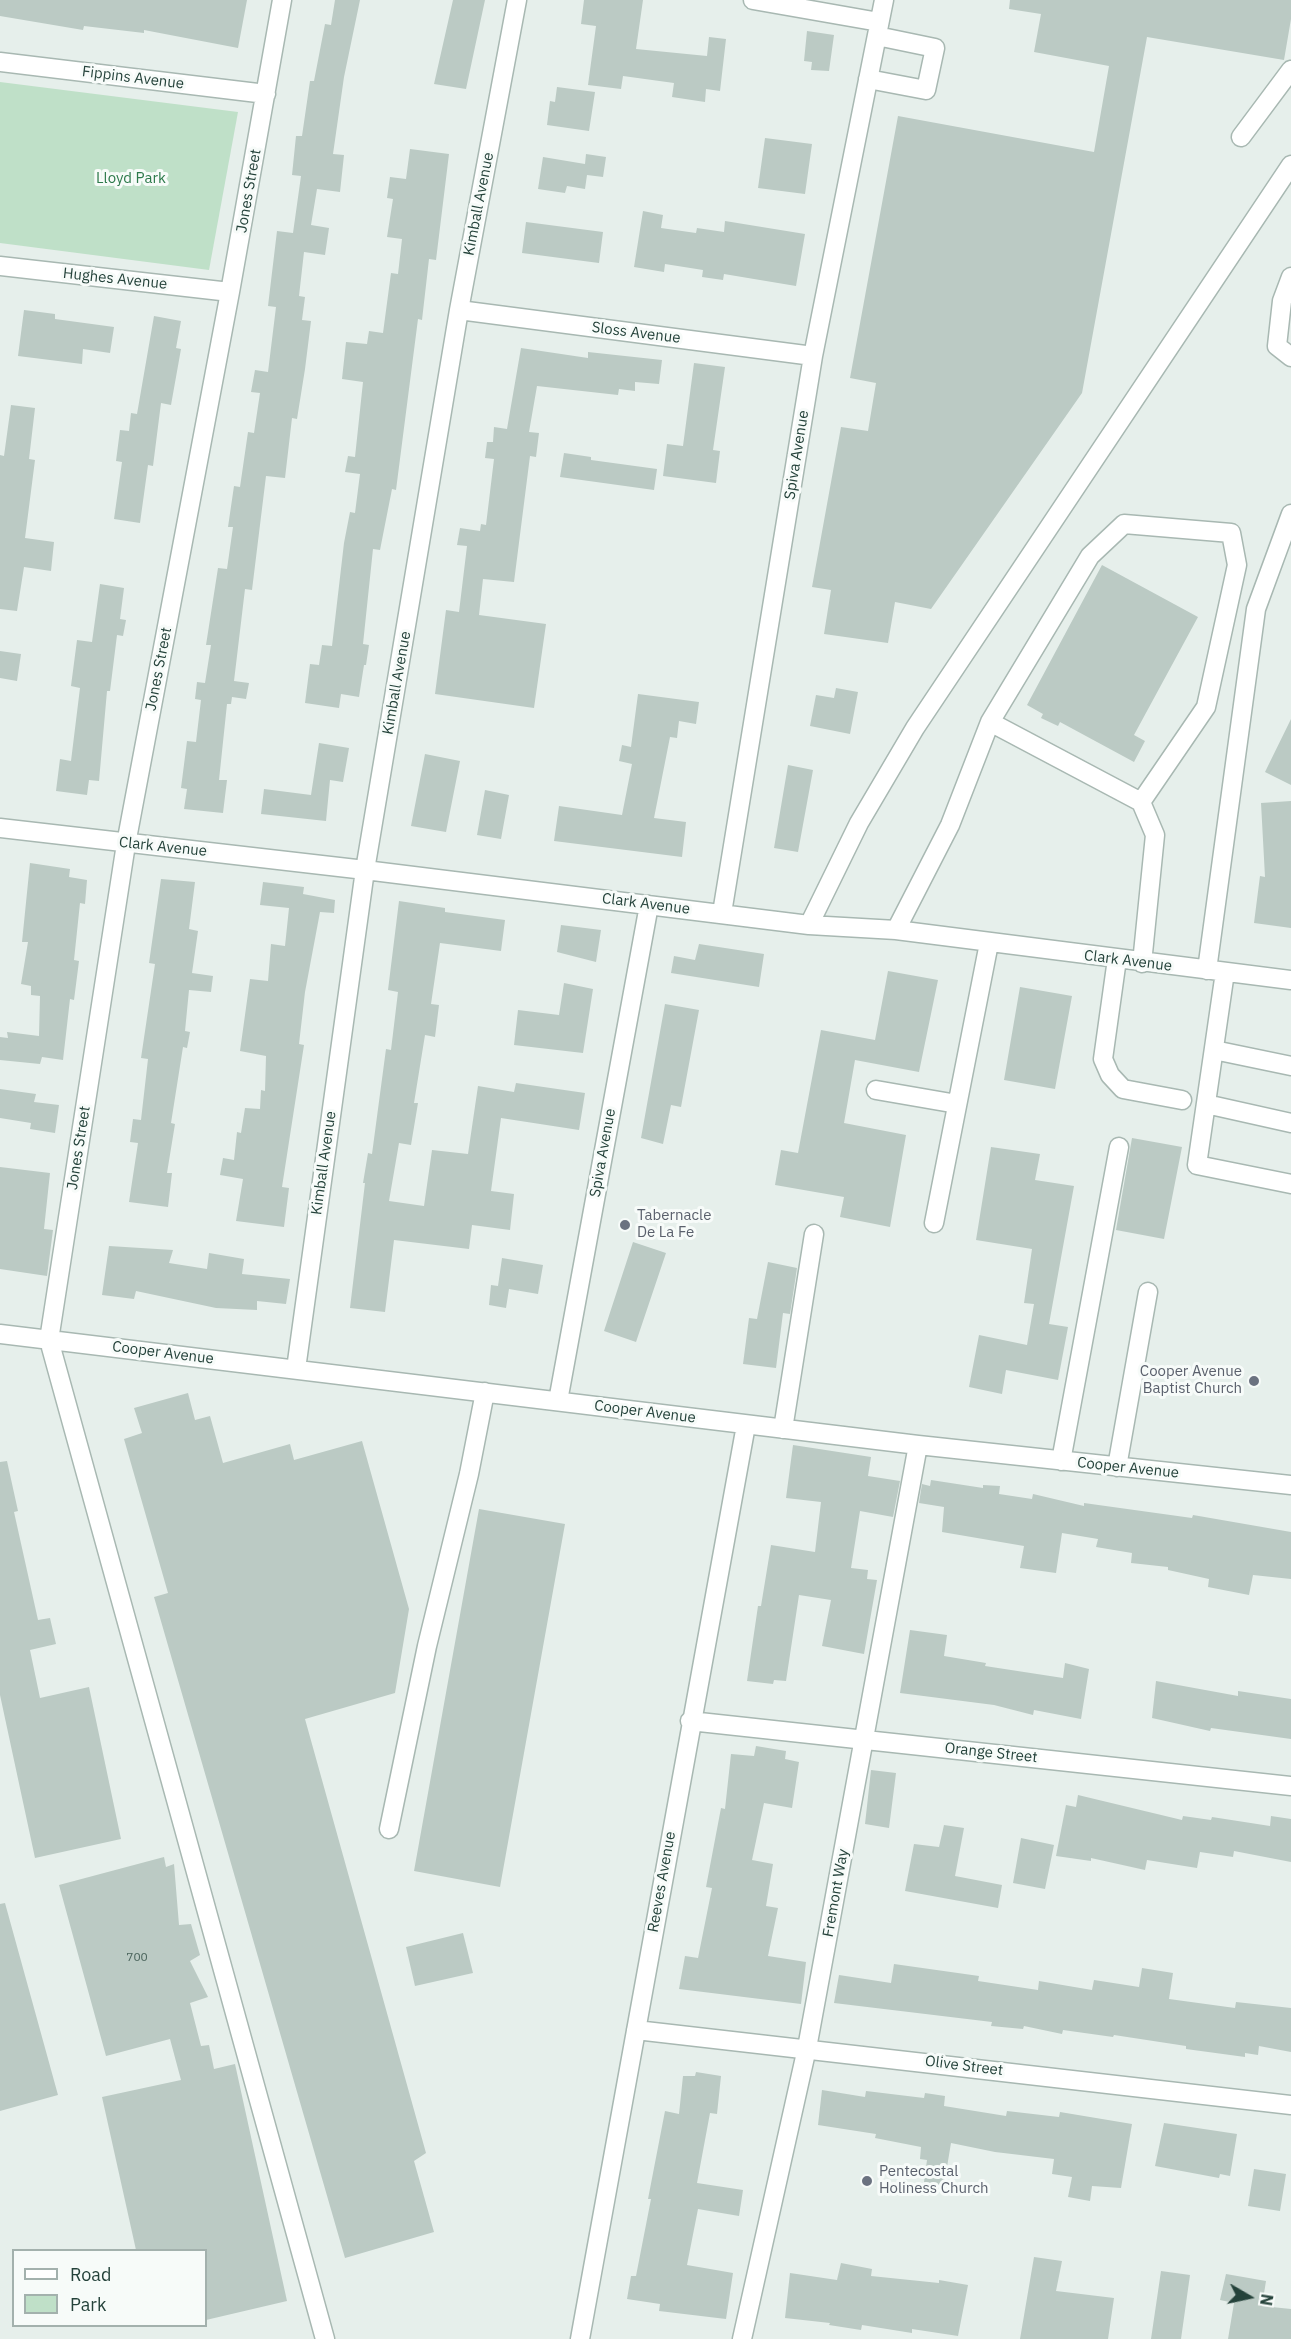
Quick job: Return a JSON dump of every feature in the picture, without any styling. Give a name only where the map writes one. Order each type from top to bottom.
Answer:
[{"type":"street","name":"Jones Street","points":[[49,1340],[126,843],[230,292],[282,0]]},
{"type":"street","name":"Kimball Avenue","points":[[296,1369],[365,870],[459,310],[517,0]]},
{"type":"street","points":[[753,0],[878,29],[935,48],[926,90],[868,79]]},
{"type":"street","name":"Spiva Avenue","points":[[722,913],[813,356],[884,0]]},
{"type":"street","name":"Fippins Avenue","points":[[0,62],[266,94]]},
{"type":"street","points":[[1241,137],[1291,70]]},
{"type":"street","points":[[809,925],[859,823],[915,729],[1291,165]]},
{"type":"street","name":"Hughes Avenue","points":[[0,266],[230,292]]},
{"type":"street","points":[[1291,277],[1282,302],[1277,346],[1291,357]]},
{"type":"street","name":"Sloss Avenue","points":[[459,310],[813,356]]},
{"type":"street","points":[[1291,514],[1256,609],[1216,971],[1214,1050],[1197,1165],[1291,1184]]},
{"type":"street","points":[[896,930],[950,825],[990,722],[1090,556],[1124,524],[1231,533],[1237,565],[1206,707],[1141,802]]},
{"type":"street","points":[[990,722],[1141,802],[1155,835],[1142,963]]},
{"type":"street","name":"Clark Avenue","points":[[0,828],[649,904],[809,925],[896,930],[1142,963],[1291,980]]},
{"type":"street","name":"Spiva Avenue","points":[[558,1401],[649,904]]},
{"type":"street","points":[[934,1222],[989,943]]},
{"type":"street","points":[[1117,959],[1103,1059],[1110,1075],[1123,1089],[1182,1100]]},
{"type":"street","points":[[1214,1050],[1291,1066]]},
{"type":"street","points":[[876,1090],[957,1104]]},
{"type":"street","points":[[1206,1104],[1291,1123]]},
{"type":"street","points":[[1061,1461],[1119,1147]]},
{"type":"street","points":[[783,1429],[814,1234]]},
{"type":"street","points":[[1117,1467],[1148,1292]]},
{"type":"street","name":"Cooper Avenue","points":[[0,1334],[746,1425],[1291,1485]]},
{"type":"street","points":[[49,1340],[325,2339]]},
{"type":"street","points":[[389,1829],[427,1646],[469,1474],[485,1392]]},
{"type":"street","name":"Reeves Avenue","points":[[580,2339],[690,1721],[746,1425]]},
{"type":"street","name":"Fremont Way","points":[[742,2339],[807,2048],[918,1445]]},
{"type":"street","name":"Orange Street","points":[[690,1721],[1291,1786]]},
{"type":"street","name":"Olive Street","points":[[636,2030],[1291,2105]]},
{"type":"green space","name":"Lloyd Park","points":[[0,82],[238,112],[209,270],[0,243]]},
{"type":"building","points":[[0,0],[247,0],[238,48],[144,30],[144,33],[84,26],[83,30],[0,16]]},
{"type":"building","points":[[335,0],[360,0],[344,77],[333,154],[344,155],[340,192],[317,189],[311,225],[329,228],[325,255],[304,252],[299,296],[305,297],[302,320],[311,321],[297,419],[292,418],[285,478],[266,476],[252,590],[245,589],[234,681],[249,683],[246,699],[232,697],[231,704],[227,704],[219,780],[227,780],[223,813],[184,809],[187,789],[181,788],[187,741],[196,742],[201,700],[195,699],[197,682],[205,683],[211,645],[206,645],[218,568],[227,569],[233,527],[228,527],[234,486],[240,487],[248,432],[254,433],[260,393],[251,392],[255,370],[268,372],[276,307],[268,306],[277,231],[293,233],[301,176],[292,175],[296,136],[302,136],[310,81],[314,81],[325,24],[331,25]]},
{"type":"building","points":[[453,0],[485,0],[466,89],[434,84]]},
{"type":"building","points":[[584,0],[643,0],[636,49],[707,56],[709,37],[726,39],[720,91],[706,89],[705,102],[672,97],[674,83],[623,76],[621,89],[588,85],[596,26],[581,24]]},
{"type":"building","points":[[1010,0],[1291,0],[1291,19],[1284,60],[1147,37],[1082,393],[931,609],[895,602],[888,643],[824,634],[831,590],[812,587],[841,427],[868,431],[876,383],[850,378],[898,116],[1094,152],[1109,66],[1034,52],[1041,14],[1009,9]]},
{"type":"building","points":[[807,31],[834,35],[829,71],[811,70],[812,62],[804,61]]},
{"type":"building","points":[[557,87],[595,92],[589,131],[547,125],[550,101],[555,102]]},
{"type":"building","points":[[765,138],[812,144],[805,194],[758,188]]},
{"type":"building","points":[[410,149],[449,154],[436,260],[429,259],[422,320],[418,319],[396,490],[392,489],[380,550],[373,549],[363,644],[369,645],[366,665],[364,665],[359,697],[341,694],[339,708],[305,703],[310,664],[319,665],[322,645],[332,646],[344,543],[350,512],[355,513],[360,474],[345,472],[348,456],[355,457],[363,382],[342,379],[346,342],[367,344],[369,331],[383,333],[391,273],[398,274],[402,239],[387,237],[393,199],[387,198],[390,177],[406,179]]},
{"type":"building","points":[[586,154],[606,157],[603,177],[587,175],[585,189],[567,186],[565,193],[538,189],[543,157],[585,164]]},
{"type":"building","points":[[643,211],[663,215],[661,228],[696,233],[697,228],[724,232],[725,221],[805,234],[796,286],[724,274],[723,280],[702,277],[703,270],[665,264],[664,272],[634,267]]},
{"type":"building","points":[[526,222],[603,232],[599,263],[522,253]]},
{"type":"building","points":[[24,310],[55,314],[55,319],[114,327],[110,353],[83,349],[82,364],[18,356]]},
{"type":"building","points":[[154,316],[181,321],[176,348],[181,349],[171,405],[161,403],[153,466],[148,465],[140,523],[114,519],[122,462],[116,461],[120,430],[129,431],[131,413],[137,414]]},
{"type":"building","points":[[521,348],[588,358],[588,352],[662,360],[659,384],[635,382],[635,391],[619,389],[618,395],[537,386],[529,432],[539,433],[536,457],[530,456],[514,582],[483,579],[479,615],[546,624],[534,708],[435,694],[446,610],[459,612],[467,546],[457,545],[460,528],[480,531],[481,524],[486,525],[494,459],[485,458],[487,442],[493,442],[494,427],[507,429]]},
{"type":"building","points":[[694,363],[725,367],[713,450],[720,451],[716,483],[663,476],[667,444],[683,446]]},
{"type":"building","points":[[11,405],[35,408],[29,459],[35,460],[25,538],[54,542],[51,571],[24,567],[17,611],[0,609],[0,455],[4,456]]},
{"type":"building","points":[[564,453],[591,457],[591,460],[657,469],[654,490],[560,477]]},
{"type":"building","points":[[1102,565],[1198,617],[1134,735],[1145,741],[1134,762],[1060,722],[1058,726],[1041,718],[1043,714],[1027,705]]},
{"type":"building","points":[[100,584],[124,588],[120,619],[126,620],[123,636],[117,635],[110,691],[107,691],[99,781],[89,780],[87,795],[56,791],[60,759],[71,761],[80,688],[71,686],[77,640],[92,642]]},
{"type":"building","points":[[0,651],[21,654],[17,681],[0,678]]},
{"type":"building","points":[[836,688],[858,692],[850,734],[810,726],[816,695],[834,698]]},
{"type":"building","points":[[638,694],[699,702],[696,724],[679,721],[677,738],[670,737],[654,818],[686,822],[682,857],[554,841],[559,806],[622,815],[632,764],[619,761],[622,745],[631,747]]},
{"type":"building","points":[[1291,719],[1291,785],[1265,772]]},
{"type":"building","points":[[319,743],[349,748],[343,782],[330,780],[326,821],[261,814],[264,789],[311,795]]},
{"type":"building","points":[[425,754],[460,761],[446,832],[411,826]]},
{"type":"building","points":[[788,765],[813,770],[798,852],[774,848]]},
{"type":"building","points":[[485,790],[509,795],[501,839],[477,835]]},
{"type":"building","points":[[1291,801],[1291,928],[1254,923],[1260,876],[1265,877],[1261,803]]},
{"type":"building","points":[[30,863],[70,869],[69,877],[87,880],[85,904],[80,903],[74,960],[79,961],[74,1000],[70,999],[63,1060],[42,1057],[40,1064],[0,1060],[0,1037],[8,1038],[7,1032],[39,1036],[40,996],[31,995],[31,986],[21,984],[28,942],[22,942]]},
{"type":"building","points":[[161,879],[195,882],[189,929],[198,931],[192,973],[213,976],[211,992],[189,990],[185,1031],[190,1032],[187,1048],[183,1047],[171,1123],[175,1124],[167,1173],[172,1173],[168,1207],[129,1202],[138,1143],[130,1142],[133,1119],[141,1120],[148,1059],[141,1058],[155,964],[149,963]]},
{"type":"building","points":[[263,882],[304,887],[303,894],[335,900],[334,913],[320,912],[305,992],[299,1044],[304,1045],[282,1187],[289,1188],[284,1227],[236,1221],[243,1179],[220,1175],[223,1158],[234,1160],[237,1132],[241,1133],[245,1108],[260,1109],[261,1090],[265,1091],[266,1056],[240,1051],[250,979],[268,981],[271,944],[285,946],[289,908],[260,905]]},
{"type":"building","points":[[399,901],[445,908],[445,912],[505,920],[501,951],[440,943],[431,1004],[439,1005],[435,1037],[425,1035],[414,1103],[418,1103],[411,1145],[399,1143],[389,1201],[424,1206],[432,1150],[468,1154],[478,1086],[514,1092],[516,1083],[585,1093],[579,1130],[501,1118],[491,1191],[514,1194],[510,1230],[472,1225],[469,1249],[394,1240],[385,1312],[350,1308],[365,1183],[363,1183],[368,1153],[372,1154],[386,1049],[391,1050],[398,992],[388,990]]},
{"type":"building","points":[[561,925],[601,930],[596,962],[557,952]]},
{"type":"building","points":[[699,944],[764,954],[759,987],[671,973],[674,956],[695,960]]},
{"type":"building","points":[[888,971],[938,980],[919,1072],[855,1060],[844,1123],[906,1135],[890,1227],[840,1217],[844,1197],[775,1185],[781,1150],[798,1153],[821,1030],[875,1040]]},
{"type":"building","points":[[564,983],[593,989],[583,1053],[514,1045],[518,1010],[559,1015]]},
{"type":"building","points":[[1020,987],[1072,996],[1055,1089],[1004,1080]]},
{"type":"building","points":[[665,1004],[699,1010],[681,1107],[671,1105],[663,1144],[641,1138]]},
{"type":"building","points":[[0,1089],[36,1094],[34,1102],[59,1105],[55,1133],[30,1129],[31,1123],[0,1118]]},
{"type":"building","points":[[1132,1138],[1182,1147],[1164,1239],[1116,1230]]},
{"type":"building","points":[[991,1147],[1040,1154],[1035,1180],[1074,1186],[1049,1324],[1068,1327],[1058,1380],[1006,1370],[1002,1394],[969,1387],[979,1335],[1027,1345],[1034,1304],[1024,1303],[1032,1249],[976,1240]]},
{"type":"building","points":[[0,1167],[50,1173],[44,1229],[53,1230],[47,1276],[0,1269]]},
{"type":"building","points":[[633,1242],[666,1253],[636,1342],[604,1331]]},
{"type":"building","points":[[109,1246],[173,1250],[169,1263],[207,1269],[209,1253],[244,1259],[242,1274],[290,1279],[286,1304],[257,1301],[257,1310],[216,1308],[136,1291],[134,1299],[102,1295]]},
{"type":"building","points":[[502,1258],[543,1265],[538,1294],[509,1289],[506,1308],[489,1305],[491,1285],[498,1286]]},
{"type":"building","points":[[768,1262],[797,1268],[790,1314],[783,1313],[776,1368],[743,1364],[749,1318],[757,1319]]},
{"type":"building","points":[[188,1393],[195,1420],[210,1416],[223,1463],[290,1444],[294,1460],[362,1441],[409,1609],[395,1693],[305,1719],[426,2153],[414,2161],[434,2232],[345,2258],[154,1597],[168,1593],[124,1439],[142,1433],[134,1408]]},
{"type":"building","points":[[793,1445],[871,1457],[868,1476],[900,1481],[893,1517],[860,1511],[851,1568],[868,1570],[867,1579],[877,1580],[864,1654],[822,1646],[831,1600],[799,1595],[786,1681],[774,1680],[773,1684],[747,1681],[758,1606],[761,1606],[771,1545],[815,1552],[821,1502],[786,1498]]},
{"type":"building","points":[[7,1461],[18,1511],[14,1512],[38,1620],[50,1618],[56,1644],[30,1650],[40,1698],[89,1687],[121,1839],[35,1858],[0,1695],[0,1462]]},
{"type":"building","points":[[931,1480],[983,1488],[983,1485],[1000,1486],[999,1494],[1032,1499],[1033,1494],[1084,1506],[1084,1503],[1192,1518],[1193,1515],[1291,1532],[1291,1579],[1253,1575],[1249,1595],[1208,1587],[1209,1579],[1168,1570],[1168,1567],[1131,1563],[1132,1553],[1096,1547],[1098,1539],[1062,1533],[1056,1573],[1020,1568],[1024,1546],[942,1532],[944,1507],[919,1503],[922,1484],[930,1486]]},
{"type":"building","points":[[479,1509],[565,1524],[500,1887],[414,1871]]},
{"type":"building","points":[[910,1630],[947,1635],[944,1656],[986,1663],[985,1666],[1063,1678],[1065,1663],[1089,1669],[1081,1719],[1034,1710],[1033,1715],[994,1705],[900,1693]]},
{"type":"building","points":[[1156,1681],[1238,1696],[1238,1691],[1291,1699],[1291,1739],[1211,1728],[1210,1731],[1152,1718]]},
{"type":"building","points":[[756,1746],[786,1751],[785,1759],[799,1762],[792,1808],[764,1803],[752,1860],[773,1864],[766,1906],[778,1908],[768,1956],[806,1962],[801,2004],[679,1989],[685,1956],[698,1958],[712,1888],[706,1887],[721,1808],[725,1809],[731,1754],[754,1756]]},
{"type":"building","points":[[871,1770],[896,1773],[889,1828],[865,1824]]},
{"type":"building","points":[[1078,1795],[1182,1820],[1183,1816],[1211,1820],[1212,1817],[1270,1826],[1271,1816],[1291,1819],[1291,1862],[1234,1851],[1233,1857],[1200,1852],[1197,1868],[1147,1860],[1145,1870],[1091,1858],[1091,1861],[1056,1856],[1066,1805],[1076,1807]]},
{"type":"building","points":[[944,1825],[964,1828],[955,1876],[1002,1885],[998,1908],[905,1891],[914,1844],[939,1847]]},
{"type":"building","points":[[1021,1838],[1054,1845],[1045,1889],[1013,1883]]},
{"type":"building","points":[[164,1857],[166,1867],[174,1864],[179,1925],[191,1924],[200,1955],[190,1961],[208,1997],[190,2003],[201,2046],[209,2045],[214,2069],[235,2064],[287,2301],[207,2320],[207,2249],[136,2249],[102,2097],[181,2080],[170,2039],[106,2056],[59,1885]]},
{"type":"building","points":[[5,1903],[58,2095],[0,2111],[0,1904]]},
{"type":"building","points":[[463,1933],[473,1973],[415,1986],[406,1947]]},
{"type":"building","points":[[894,1964],[979,1976],[978,1981],[1038,1990],[1039,1981],[1092,1990],[1094,1980],[1139,1987],[1142,1968],[1173,1973],[1169,1999],[1235,2008],[1236,2002],[1291,2008],[1291,2052],[1259,2046],[1258,2055],[1245,2053],[1245,2057],[1186,2049],[1186,2046],[1114,2035],[1113,2037],[1063,2030],[1062,2034],[1024,2026],[1023,2029],[991,2026],[992,2022],[834,2003],[839,1975],[891,1983]]},
{"type":"building","points":[[696,2072],[721,2076],[717,2114],[710,2113],[697,2183],[743,2190],[739,2216],[698,2209],[687,2265],[733,2273],[726,2319],[659,2311],[660,2304],[627,2299],[631,2276],[636,2276],[665,2111],[679,2114],[683,2076],[695,2076]]},
{"type":"building","points":[[822,2090],[865,2097],[866,2091],[924,2098],[925,2093],[945,2096],[944,2106],[1006,2116],[1007,2111],[1059,2117],[1060,2112],[1132,2124],[1121,2188],[1092,2186],[1090,2201],[1068,2197],[1072,2177],[1052,2174],[1054,2159],[995,2152],[951,2143],[943,2191],[923,2189],[927,2160],[920,2159],[921,2147],[875,2138],[876,2134],[818,2125]]},
{"type":"building","points":[[1164,2123],[1237,2134],[1230,2176],[1220,2174],[1219,2178],[1155,2166]]},
{"type":"building","points":[[1254,2169],[1286,2174],[1280,2211],[1248,2206]]},
{"type":"building","points":[[1034,2257],[1062,2261],[1056,2291],[1114,2298],[1108,2339],[1020,2339]]},
{"type":"building","points":[[841,2263],[872,2269],[871,2276],[939,2283],[939,2280],[968,2285],[958,2336],[912,2329],[912,2333],[862,2325],[861,2330],[829,2325],[830,2323],[785,2318],[790,2273],[837,2280]]},
{"type":"building","points":[[1161,2271],[1190,2275],[1181,2339],[1151,2339]]},
{"type":"building","points":[[1226,2274],[1266,2281],[1262,2306],[1291,2309],[1291,2339],[1228,2339],[1234,2303],[1220,2300]]},
{"type":"place","name":"Tabernacle De La Fe","points":[[625,1225]]},
{"type":"place","name":"Cooper Avenue Baptist Church","points":[[1254,1381]]},
{"type":"place","name":"Pentecostal Holiness Church","points":[[867,2181]]}]
